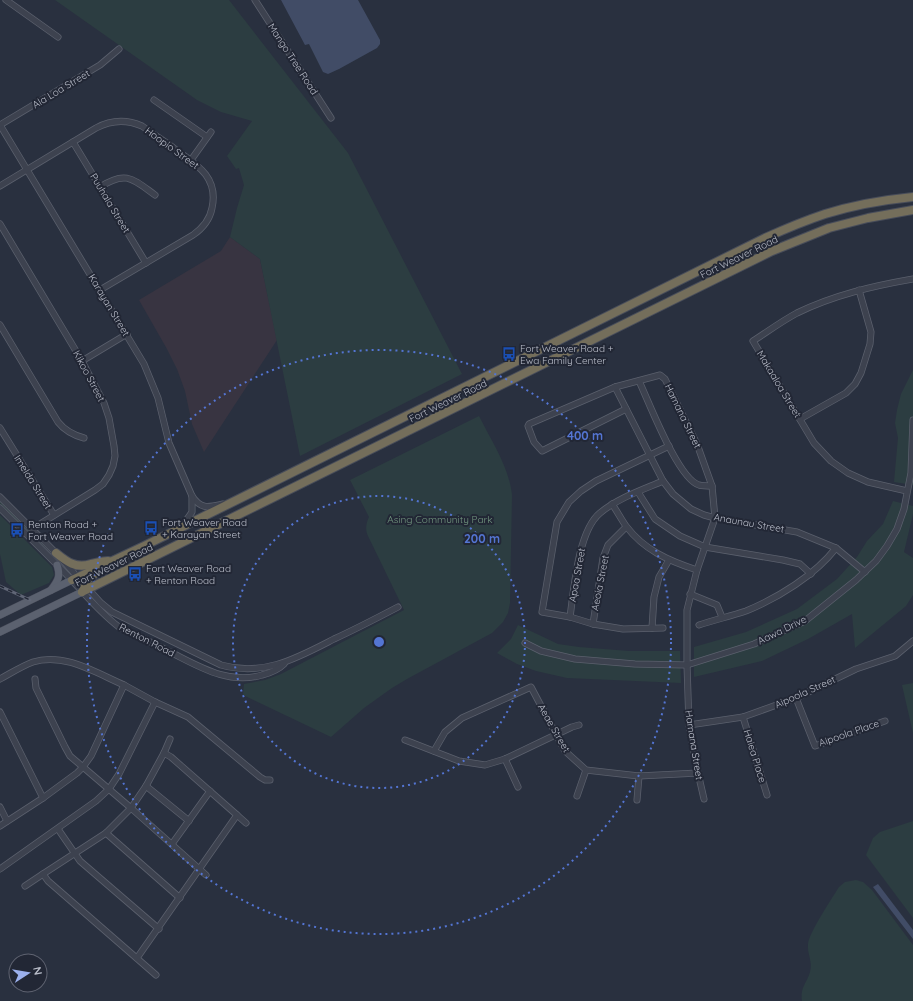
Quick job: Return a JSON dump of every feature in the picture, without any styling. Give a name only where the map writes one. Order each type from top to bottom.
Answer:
[{"type":"highway","name":"Fort Weaver Road","points":[[75,579],[765,238],[796,224],[826,214],[864,204],[913,197]]},
{"type":"highway","name":"Fort Weaver Road","points":[[85,589],[477,398],[772,251],[829,228],[868,218],[913,210]]},
{"type":"highway","points":[[56,553],[76,566],[103,561],[112,561]]},
{"type":"highway","points":[[85,589],[90,576],[107,566],[112,561]]},
{"type":"main road","points":[[50,591],[59,577],[57,565]]},
{"type":"main road","name":"Fort Weaver Road","points":[[0,615],[75,579]]},
{"type":"main road","name":"Fort Weaver Road","points":[[0,632],[85,589]]},
{"type":"street","points":[[6,0],[58,37]]},
{"type":"street","name":"Mango Tree Road","points":[[255,0],[331,118]]},
{"type":"street","name":"Ala Loa Street","points":[[0,125],[100,65],[119,49]]},
{"type":"street","points":[[154,100],[207,137]]},
{"type":"street","name":"Hoopio Street","points":[[0,186],[106,123],[116,121],[127,121],[142,126],[191,160],[205,172],[212,186],[213,201],[210,216],[198,232],[100,290]]},
{"type":"street","name":"Karayan Street","points":[[0,125],[144,364],[158,398],[169,443],[192,496]]},
{"type":"street","points":[[191,160],[211,132]]},
{"type":"street","name":"Puuhala Street","points":[[73,142],[146,263]]},
{"type":"street","points":[[100,187],[114,179],[126,178],[136,181],[155,195]]},
{"type":"street","name":"Kikoo Street","points":[[0,224],[102,396],[107,410],[114,446],[114,461],[109,475],[99,487],[32,529]]},
{"type":"street","name":"Makaaloa Street","points":[[907,491],[868,482],[848,473],[831,461],[814,443],[753,341],[796,314],[820,303],[859,290],[913,279]]},
{"type":"street","points":[[800,419],[846,393],[855,384],[861,373],[870,344],[871,332],[859,290]]},
{"type":"street","points":[[0,325],[61,426],[71,434],[84,438]]},
{"type":"street","points":[[82,361],[127,334]]},
{"type":"street","name":"Hamana Street","points":[[626,409],[542,450],[534,442],[528,426],[529,424],[615,387],[660,375],[665,379],[697,444],[712,486],[715,518],[697,570],[687,610],[689,725],[704,799]]},
{"type":"street","points":[[639,381],[669,446],[681,468],[699,485],[712,486]]},
{"type":"street","name":"Anaunau Street","points":[[615,387],[663,481],[673,494],[692,509],[715,518],[797,532],[836,548],[865,572]]},
{"type":"street","name":"Aawa Drive","points":[[526,643],[541,651],[575,660],[635,664],[687,665],[754,644],[805,621],[865,572],[887,546],[897,529],[904,509],[911,474],[913,420]]},
{"type":"street","name":"Imelda Street","points":[[0,428],[54,514]]},
{"type":"street","points":[[663,628],[623,629],[592,624],[570,617],[542,612],[553,537],[557,522],[569,502],[581,491],[596,481],[669,446]]},
{"type":"street","name":"Apaa Street","points":[[570,617],[582,544],[588,529],[598,514],[612,504],[663,481]]},
{"type":"street","points":[[638,492],[655,519],[680,536],[705,547],[800,564],[811,574]]},
{"type":"street","points":[[192,496],[197,502],[206,507],[227,504]]},
{"type":"street","points":[[180,528],[192,512],[192,496]]},
{"type":"street","name":"Renton Road","points":[[0,497],[56,553],[75,579]]},
{"type":"street","points":[[612,504],[626,526],[646,546],[669,560],[697,570]]},
{"type":"street","name":"Renton Road","points":[[0,508],[57,565],[116,615],[221,665],[235,669],[249,670],[286,663]]},
{"type":"street","name":"Aeoia Street","points":[[592,624],[603,558],[608,545],[626,526]]},
{"type":"street","points":[[699,625],[746,611],[787,590],[811,574],[836,548]]},
{"type":"street","points":[[652,628],[654,597],[659,577],[669,560]]},
{"type":"street","name":"Renton Road","points":[[85,589],[109,619],[119,627],[214,673],[235,677],[257,676],[273,672],[286,663],[398,608]]},
{"type":"street","points":[[690,594],[717,605],[722,617]]},
{"type":"street","name":"Aipoola Street","points":[[689,725],[743,717],[796,698],[856,669],[896,656],[913,641]]},
{"type":"street","points":[[0,679],[32,662],[44,659],[69,661],[124,685],[155,702],[188,717],[260,777],[265,780],[270,780]]},
{"type":"street","points":[[35,679],[36,688],[70,756],[206,875]]},
{"type":"street","points":[[0,826],[43,798],[83,767],[91,756],[124,685]]},
{"type":"street","name":"Aeae Street","points":[[434,751],[445,732],[462,718],[531,687],[565,751],[586,770]]},
{"type":"street","name":"Aipoola Place","points":[[796,698],[815,746],[885,721]]},
{"type":"street","points":[[0,869],[58,829],[96,801],[109,789],[119,774],[155,702]]},
{"type":"street","points":[[0,712],[43,798]]},
{"type":"street","name":"Haiea Place","points":[[743,717],[767,795]]},
{"type":"street","points":[[405,740],[459,761],[485,765],[505,759],[578,725]]},
{"type":"street","points":[[25,886],[106,832],[131,808],[146,786],[170,739]]},
{"type":"street","points":[[164,753],[171,757],[246,823]]},
{"type":"street","points":[[505,759],[518,787]]},
{"type":"street","points":[[577,796],[586,770],[639,776],[698,773]]},
{"type":"street","points":[[637,800],[639,776]]},
{"type":"street","points":[[146,786],[189,821]]},
{"type":"street","points":[[172,844],[210,792]]},
{"type":"street","points":[[0,807],[7,821]]},
{"type":"street","points":[[137,958],[237,815]]},
{"type":"street","points":[[58,829],[80,861],[158,929]]},
{"type":"street","points":[[106,832],[180,898]]},
{"type":"street","points":[[43,874],[48,881],[156,975]]},
{"type":"shaded area","points":[[230,237],[260,259],[277,340],[204,452],[192,424],[185,391],[177,369],[139,300],[221,251]]},
{"type":"green space","points":[[55,0],[229,0],[348,153],[462,374],[300,456],[260,259],[230,237],[244,185],[239,168],[236,169],[227,156],[252,121],[221,112],[197,100]]},
{"type":"green space","points":[[913,370],[913,485],[894,482],[898,438],[895,423],[897,410],[901,394]]},
{"type":"green space","name":"Asing Community Park","points":[[479,416],[504,465],[512,495],[510,603],[508,613],[503,622],[492,633],[392,688],[364,708],[331,737],[243,695],[244,684],[265,680],[281,674],[404,610],[368,536],[366,526],[369,517],[350,480]]},
{"type":"green space","points":[[0,501],[51,552],[21,526],[0,505]]},
{"type":"green space","points":[[893,501],[913,506],[913,514],[904,552],[913,558],[913,595],[906,606],[855,648],[852,614],[808,639],[762,661],[694,677],[694,647],[746,632],[797,609],[837,579],[857,557],[867,541],[883,524]]},
{"type":"green space","points":[[0,515],[52,567],[54,575],[49,583],[21,595],[6,582],[0,554]]},
{"type":"green space","points":[[518,625],[558,644],[629,651],[680,651],[681,683],[567,678],[536,671],[517,664],[497,653],[511,639]]},
{"type":"green space","points":[[913,683],[913,733],[902,685]]},
{"type":"green space","points":[[913,821],[913,918],[866,855],[873,838],[880,832]]},
{"type":"green space","points":[[856,880],[863,882],[872,890],[913,945],[913,1001],[802,1001],[802,992],[811,968],[808,944],[812,932],[839,887],[845,882]]},
{"type":"water","points":[[281,0],[358,0],[380,40],[380,44],[377,48],[339,69],[328,74],[323,72],[309,44],[305,45]]},
{"type":"water","points":[[878,884],[913,930],[913,939],[873,887]]},
{"type":"railway","points":[[0,586],[30,600]]},
{"type":"place","name":"Fort Weaver Road + Ewa Family Center","points":[[509,354]]},
{"type":"place","name":"Fort Weaver Road + Karayan Street","points":[[151,528]]},
{"type":"place","name":"Renton Road + Fort Weaver Road","points":[[17,530]]},
{"type":"place","name":"Fort Weaver Road + Renton Road","points":[[135,574]]}]
